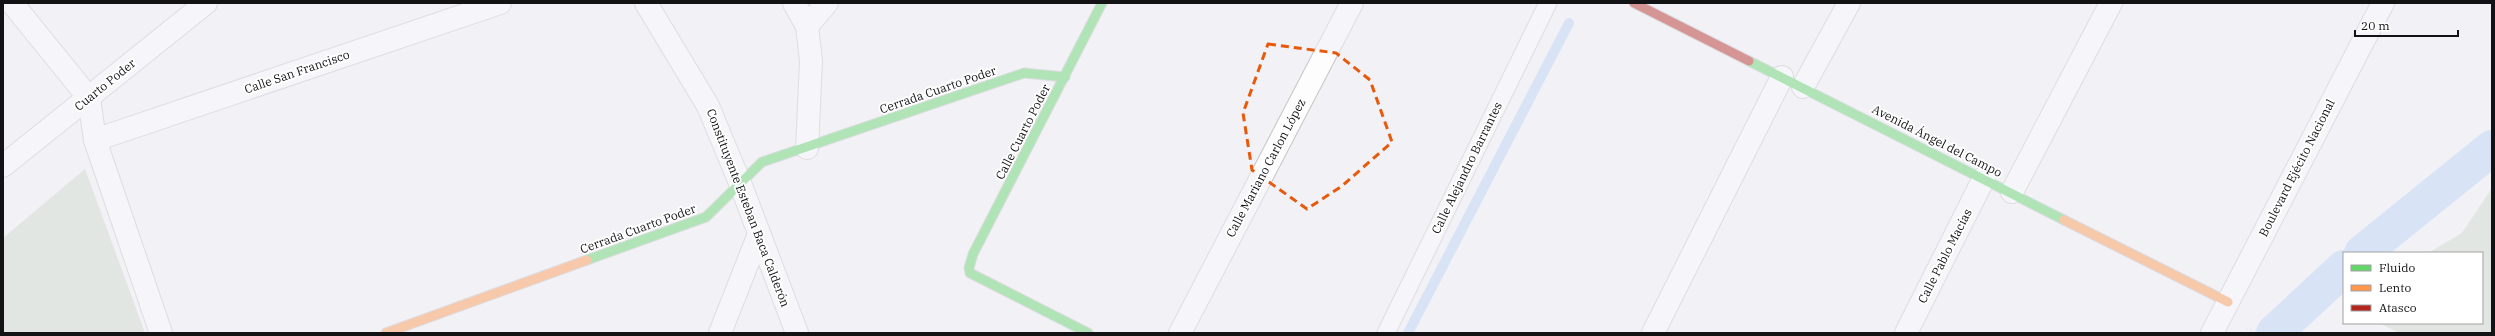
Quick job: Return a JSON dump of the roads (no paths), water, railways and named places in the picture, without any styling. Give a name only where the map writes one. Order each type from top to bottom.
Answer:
[{"type":"street","points":[[12,3],[89,98],[95,140],[161,333]]},
{"type":"street","name":"Cuarto Poder","points":[[3,166],[206,3]]},
{"type":"street","name":"Calle San Francisco","points":[[95,140],[500,3]]},
{"type":"street","name":"Constituyente Esteban Baca Calderón","points":[[646,3],[708,106],[740,183],[797,333]]},
{"type":"street","points":[[794,3],[807,26],[811,61],[807,148]]},
{"type":"street","points":[[807,26],[827,3]]},
{"type":"street","name":"Calle Cuarto Poder","points":[[1088,333],[970,273],[973,254],[1102,3]]},
{"type":"street","name":"Calle Mariano Carlon López","points":[[1180,333],[1352,3]]},
{"type":"street","name":"Avenida Ángel del Campo","points":[[1634,3],[2228,302]]},
{"type":"street","points":[[1803,87],[1849,3]]},
{"type":"street","points":[[2012,192],[2111,3]]},
{"type":"street","name":"Boulevard Ejécito Nacional","points":[[2212,333],[2383,3]]},
{"type":"street","name":"Cerrada Cuarto Poder","points":[[386,333],[706,217],[762,162],[807,148],[1024,73],[1065,77]]},
{"type":"street","points":[[1653,333],[1782,77]]},
{"type":"street","name":"Calle Pablo Macías","points":[[1906,333],[1984,178]]},
{"type":"street","points":[[720,333],[759,234]]},
{"type":"lane","name":"Calle Alejandro Barrantes","points":[[1386,333],[1548,3]]},
{"type":"waterway","points":[[1408,333],[1569,23]]},
{"type":"waterway","points":[[2363,252],[2492,148]]},
{"type":"waterway","points":[[2274,333],[2343,269]]}]
